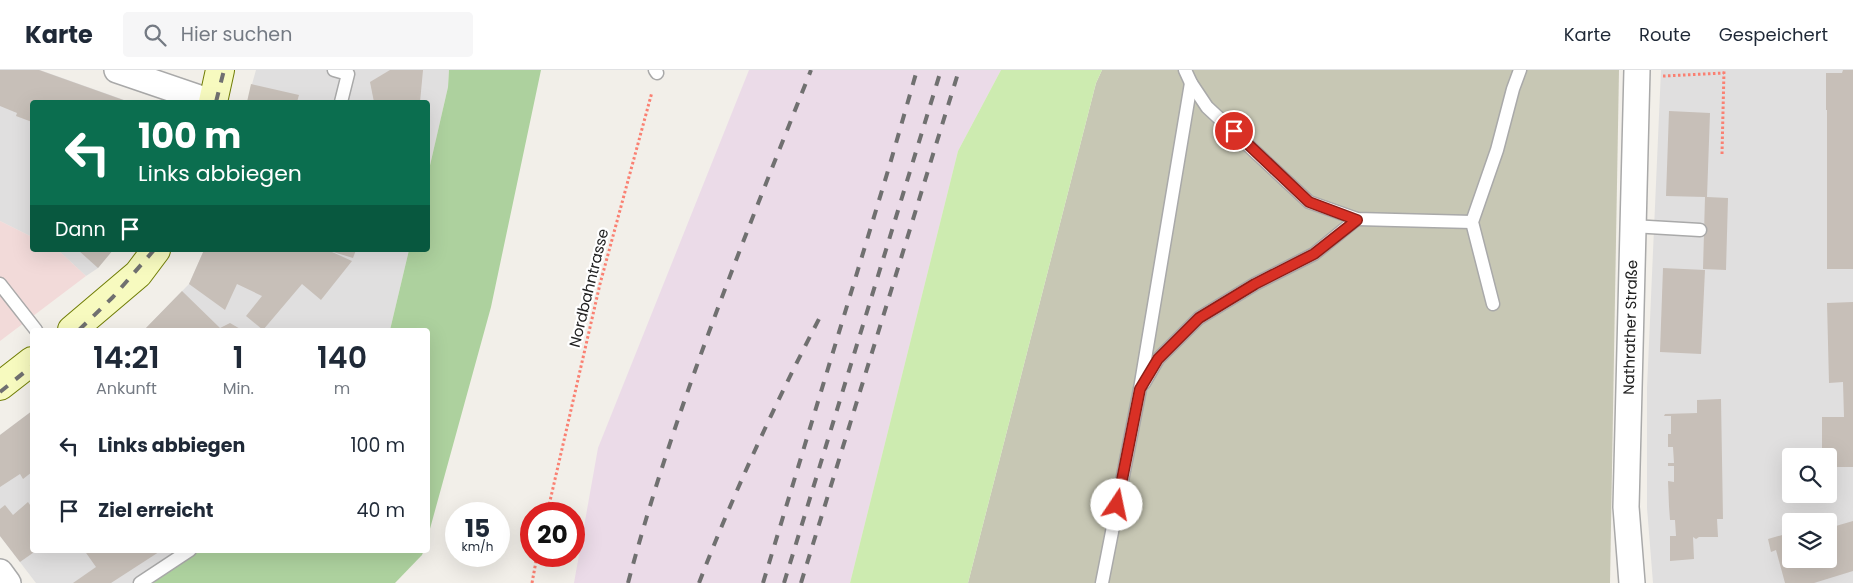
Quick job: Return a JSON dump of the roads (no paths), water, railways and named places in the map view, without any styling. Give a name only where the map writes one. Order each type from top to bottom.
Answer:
[{"type":"main road","points":[[212,100],[220,70]]},
{"type":"main road","points":[[74,328],[138,274],[154,252]]},
{"type":"main road","points":[[0,386],[30,363]]},
{"type":"street","points":[[117,70],[206,100]]},
{"type":"street","name":"Nathrather Straße","points":[[1632,583],[1626,507],[1637,74]]},
{"type":"street","points":[[0,572],[8,583]]},
{"type":"lane","points":[[334,70],[348,74],[342,100]]},
{"type":"lane","points":[[1186,70],[1191,83],[1207,107],[1309,202],[1357,220],[1472,222]]},
{"type":"lane","points":[[1493,304],[1472,222],[1497,150],[1520,70]]},
{"type":"lane","points":[[1102,583],[1140,389],[1191,83]]},
{"type":"lane","points":[[1140,389],[1158,359],[1199,318],[1255,284],[1314,254],[1357,220]]},
{"type":"lane","points":[[1632,226],[1700,230]]},
{"type":"lane","points":[[0,284],[34,328]]},
{"type":"lane","points":[[140,583],[185,553]]},
{"type":"railway","points":[[216,100],[224,70]]},
{"type":"railway","points":[[628,583],[667,452],[689,388],[736,260],[811,70]]},
{"type":"railway","points":[[763,583],[917,70]]},
{"type":"railway","points":[[784,583],[941,70]]},
{"type":"railway","points":[[801,583],[959,70]]},
{"type":"railway","points":[[81,328],[113,297],[152,252]]},
{"type":"railway","points":[[699,583],[726,515],[756,448],[820,317]]},
{"type":"railway","points":[[0,392],[30,368]]}]
